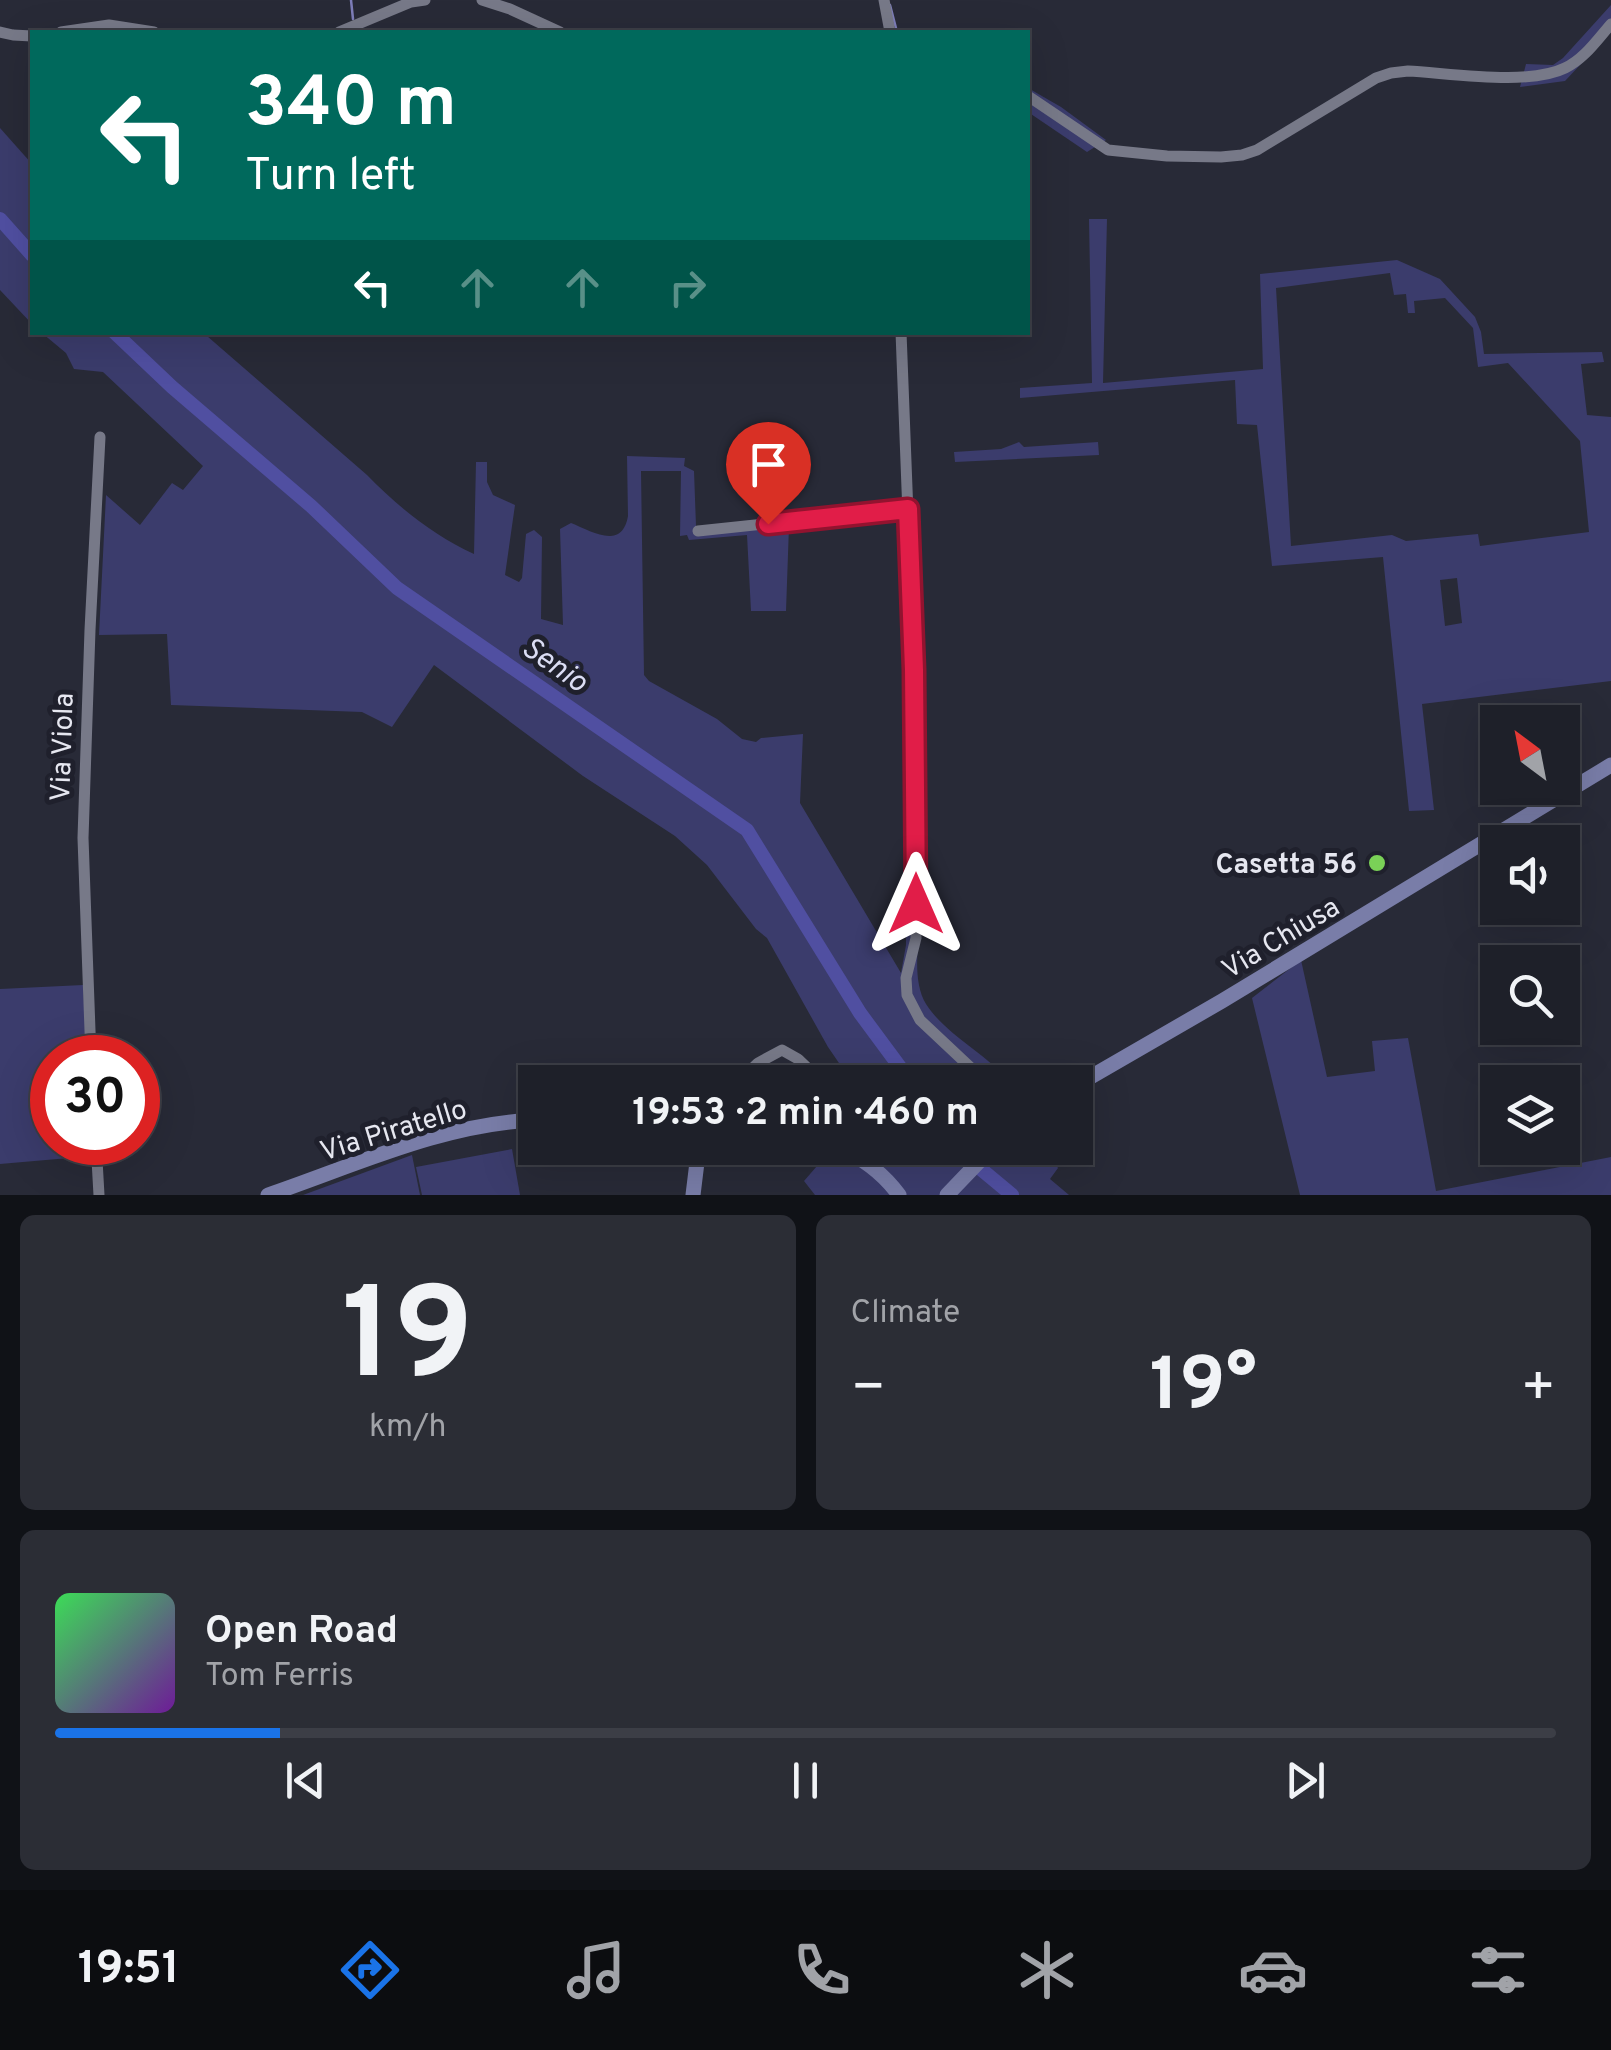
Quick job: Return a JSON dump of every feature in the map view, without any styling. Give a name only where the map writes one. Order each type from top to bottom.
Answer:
[{"type":"main road","name":"Via Chiusa","points":[[1093,1076],[1611,765]]},
{"type":"main road","name":"Via Piratello","points":[[268,1195],[387,1151],[465,1129],[518,1122]]},
{"type":"main road","points":[[693,1195],[696,1165]]},
{"type":"main road","points":[[696,1176],[702,1165]]},
{"type":"main road","points":[[871,1165],[899,1195]]},
{"type":"main road","points":[[883,1165],[908,1195]]},
{"type":"main road","points":[[947,1195],[976,1165]]},
{"type":"street","points":[[344,30],[425,0]]},
{"type":"street","points":[[482,0],[556,30]]},
{"type":"street","points":[[884,0],[890,30]]},
{"type":"street","points":[[1030,97],[1108,150],[1167,156],[1242,155],[1258,150],[1391,72],[1514,77],[1550,74],[1568,67],[1586,53],[1611,24]]},
{"type":"street","points":[[74,30],[109,25],[141,30]]},
{"type":"street","points":[[0,32],[30,36]]},
{"type":"street","points":[[902,335],[914,670],[916,938],[906,978],[907,995],[920,1020],[968,1065]]},
{"type":"street","name":"Via Viola","points":[[90,1035],[83,838],[100,437]]},
{"type":"street","points":[[698,531],[908,509]]},
{"type":"street","points":[[756,1065],[782,1050],[804,1065]]},
{"type":"street","points":[[97,1165],[99,1195]]},
{"type":"shaded area","points":[[1611,5],[1611,32],[1565,81],[1520,87],[1526,64],[1553,65]]},
{"type":"shaded area","points":[[1030,89],[1106,140],[1087,152],[1030,113]]},
{"type":"shaded area","points":[[0,128],[30,162],[30,322],[0,290]]},
{"type":"shaded area","points":[[1089,219],[1107,219],[1103,383],[1263,369],[1260,274],[1397,260],[1440,279],[1475,317],[1484,354],[1602,352],[1604,362],[1581,364],[1587,415],[1611,417],[1611,681],[1422,704],[1434,810],[1409,811],[1383,557],[1272,566],[1257,425],[1237,424],[1235,380],[1020,398],[1020,388],[1092,383]],"holes":[[[1390,273],[1394,295],[1406,294],[1408,313],[1415,313],[1414,301],[1445,298],[1473,328],[1478,367],[1508,363],[1580,441],[1589,532],[1480,546],[1478,534],[1406,541],[1392,535],[1291,546],[1276,288]],[[1457,578],[1462,623],[1445,626],[1440,580]]]},
{"type":"shaded area","points":[[44,335],[207,335],[403,509],[474,554],[476,462],[487,462],[487,482],[493,495],[515,505],[505,575],[519,582],[522,578],[526,534],[534,530],[542,537],[541,619],[563,625],[560,529],[571,523],[596,534],[613,536],[625,527],[627,456],[685,458],[684,466],[694,471],[696,526],[789,526],[786,611],[751,611],[747,535],[689,540],[687,535],[680,536],[681,471],[641,471],[644,675],[717,719],[742,739],[756,742],[761,738],[803,734],[800,803],[901,973],[906,945],[905,734],[920,734],[923,889],[917,963],[921,992],[934,1015],[993,1065],[840,1065],[767,938],[707,865],[675,836],[583,776],[434,665],[392,727],[362,712],[171,705],[167,634],[99,635],[106,495],[140,525],[172,483],[183,490],[203,466],[103,372],[74,369],[66,353]]},
{"type":"shaded area","points":[[1019,442],[1024,447],[1098,442],[1099,455],[955,462],[954,452],[1001,449]]},
{"type":"shaded area","points":[[1301,960],[1327,1077],[1375,1071],[1372,1041],[1408,1038],[1436,1191],[1611,1157],[1611,1195],[1300,1195],[1252,998]]},
{"type":"shaded area","points":[[83,985],[86,1035],[30,1035],[30,1161],[0,1164],[0,989]]},
{"type":"shaded area","points":[[512,1149],[520,1195],[422,1195],[416,1167]]},
{"type":"shaded area","points":[[412,1155],[420,1195],[303,1195]]},
{"type":"shaded area","points":[[1056,1165],[1050,1179],[1069,1195],[815,1195],[804,1181],[817,1166]]},
{"type":"waterway","points":[[351,0],[353,19]]},
{"type":"waterway","points":[[890,5],[896,30]]},
{"type":"waterway","name":"Senio","points":[[0,219],[30,253]]},
{"type":"waterway","name":"Senio","points":[[117,335],[311,506],[397,588],[747,830],[860,1013],[898,1065]]},
{"type":"waterway","name":"Senio","points":[[976,1165],[1012,1195]]},
{"type":"place","name":"Casetta 56","points":[[1377,863]]},
{"type":"route","points":[[768,524],[908,509],[916,904]]}]
